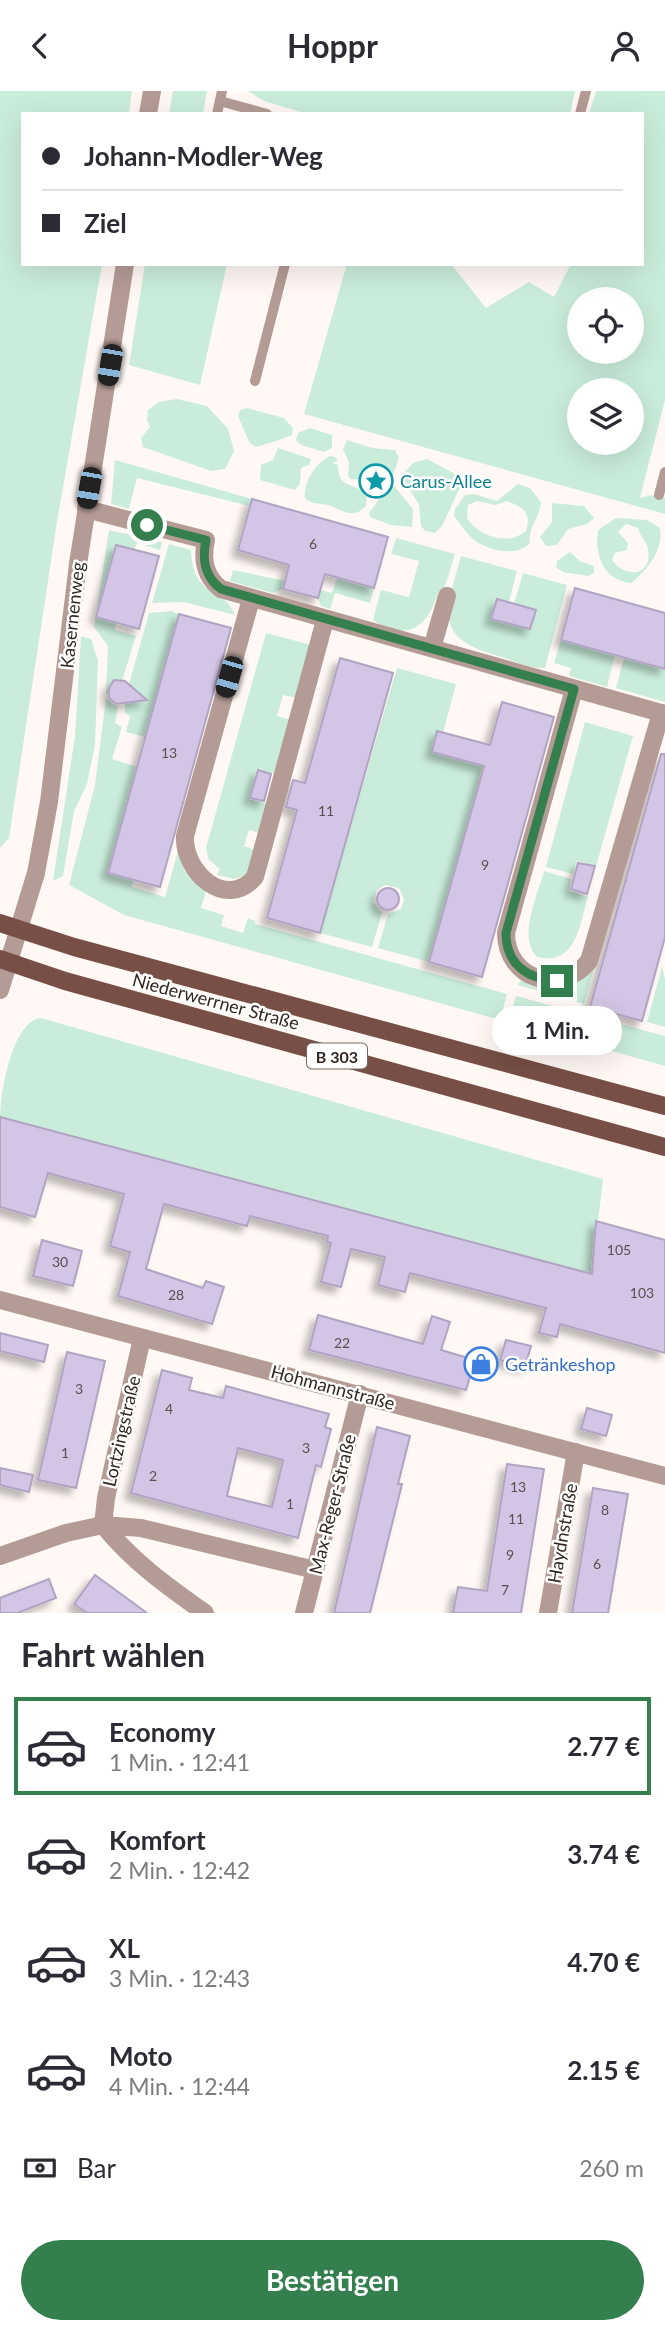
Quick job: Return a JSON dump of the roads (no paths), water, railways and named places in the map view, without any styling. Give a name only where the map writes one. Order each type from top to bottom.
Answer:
[{"type":"main road","name":"Niederwerrner Straße","points":[[0,922],[74,947],[665,1106]]},
{"type":"main road","name":"Niederwerrner Straße","points":[[5,961],[65,981],[665,1147]]},
{"type":"street","points":[[148,112],[152,91]]},
{"type":"street","name":"Kasernenweg","points":[[0,989],[5,961],[19,929],[36,873],[49,802],[86,509],[125,266]]},
{"type":"street","points":[[86,509],[206,540],[204,563],[210,579],[221,589],[663,714],[589,961],[572,977],[557,981],[540,980],[527,974],[512,961],[506,933],[574,689]]},
{"type":"street","points":[[432,648],[447,596]]},
{"type":"street","points":[[251,599],[185,836],[186,854],[191,867],[209,884],[221,888],[243,887],[255,877],[325,620]]},
{"type":"street","name":"Hohmannstraße","points":[[0,1300],[665,1476]]},
{"type":"street","name":"Lortzingstraße","points":[[103,1525],[106,1498],[142,1338]]},
{"type":"street","name":"Max-Reger-Straße","points":[[304,1613],[360,1394]]},
{"type":"street","name":"Haydnstraße","points":[[548,1613],[576,1452]]},
{"type":"street","points":[[103,1525],[127,1555],[205,1613]]},
{"type":"street","points":[[0,1556],[66,1533],[103,1525],[141,1528],[315,1570]]},
{"type":"lane","points":[[581,112],[586,91]]},
{"type":"lane","points":[[221,96],[262,112]]},
{"type":"lane","points":[[255,381],[284,266]]},
{"type":"lane","points":[[659,495],[665,472]]},
{"type":"place","name":"Carus-Allee","points":[[376,481]]},
{"type":"place","name":"Getränkeshop","points":[[481,1364]]}]
